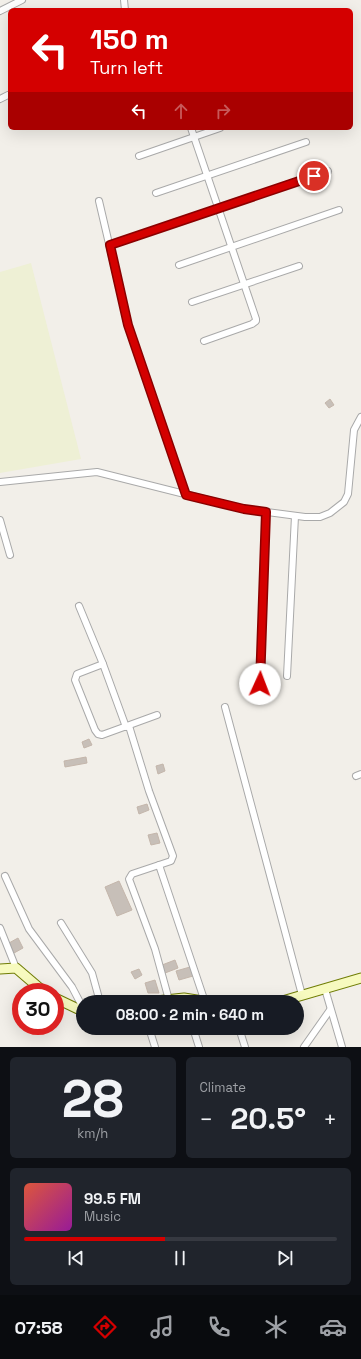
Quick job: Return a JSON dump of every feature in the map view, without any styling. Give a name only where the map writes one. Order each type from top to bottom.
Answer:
[{"type":"street","points":[[0,10],[22,0]]},
{"type":"street","points":[[0,99],[8,95]]},
{"type":"street","points":[[192,130],[256,321],[252,324],[204,341]]},
{"type":"street","points":[[139,156],[214,130]]},
{"type":"street","points":[[156,193],[306,142]]},
{"type":"street","points":[[110,245],[328,171]]},
{"type":"street","points":[[100,201],[128,325],[186,495]]},
{"type":"street","points":[[179,265],[339,210]]},
{"type":"street","points":[[192,302],[298,266]]},
{"type":"street","points":[[0,482],[97,472],[244,509],[295,516],[320,517],[330,513],[344,502],[348,494],[354,430],[361,417]]},
{"type":"street","points":[[260,684],[266,512]]},
{"type":"street","points":[[287,676],[295,516]]},
{"type":"street","points":[[0,520],[10,555]]},
{"type":"street","points":[[79,606],[128,726],[149,792],[173,856],[171,861],[132,874],[129,879],[155,949],[168,995]]},
{"type":"street","points":[[103,664],[77,674],[75,680],[98,734],[102,735],[157,715]]},
{"type":"street","points":[[225,707],[302,995],[361,978]]},
{"type":"street","points":[[159,866],[204,995]]},
{"type":"street","points":[[5,876],[30,929],[76,995]]},
{"type":"street","points":[[62,923],[92,972],[98,995]]},
{"type":"street","points":[[0,928],[16,968],[34,983]]},
{"type":"street","points":[[0,969],[16,968]]},
{"type":"street","points":[[325,988],[330,1010],[342,1047]]},
{"type":"street","points":[[64,1002],[76,1008]]},
{"type":"street","points":[[304,1047],[330,1010]]},
{"type":"street","points":[[151,1035],[155,1047]]},
{"type":"street","points":[[195,1035],[199,1047]]},
{"type":"street","points":[[241,1035],[245,1047]]},
{"type":"green space","points":[[31,263],[81,459],[0,473],[0,272]]},
{"type":"building","points":[[330,399],[334,405],[329,408],[325,403]]},
{"type":"building","points":[[89,739],[92,745],[84,748],[82,742]]},
{"type":"building","points":[[86,757],[87,763],[65,767],[64,761]]},
{"type":"building","points":[[163,764],[165,771],[158,774],[156,766]]},
{"type":"building","points":[[147,804],[149,810],[139,814],[137,807]]},
{"type":"building","points":[[157,833],[160,843],[151,845],[148,835]]},
{"type":"building","points":[[119,881],[132,910],[117,916],[105,887]]},
{"type":"building","points":[[18,938],[23,948],[14,953],[9,943]]},
{"type":"building","points":[[175,960],[178,968],[165,973],[162,965]]},
{"type":"building","points":[[190,967],[193,976],[179,980],[176,971]]},
{"type":"building","points":[[139,969],[142,975],[135,979],[131,972]]},
{"type":"building","points":[[155,980],[159,993],[148,993],[145,983]]},
{"type":"route","points":[[260,684],[266,512],[244,509],[186,495],[128,325],[110,245],[314,176]]}]
